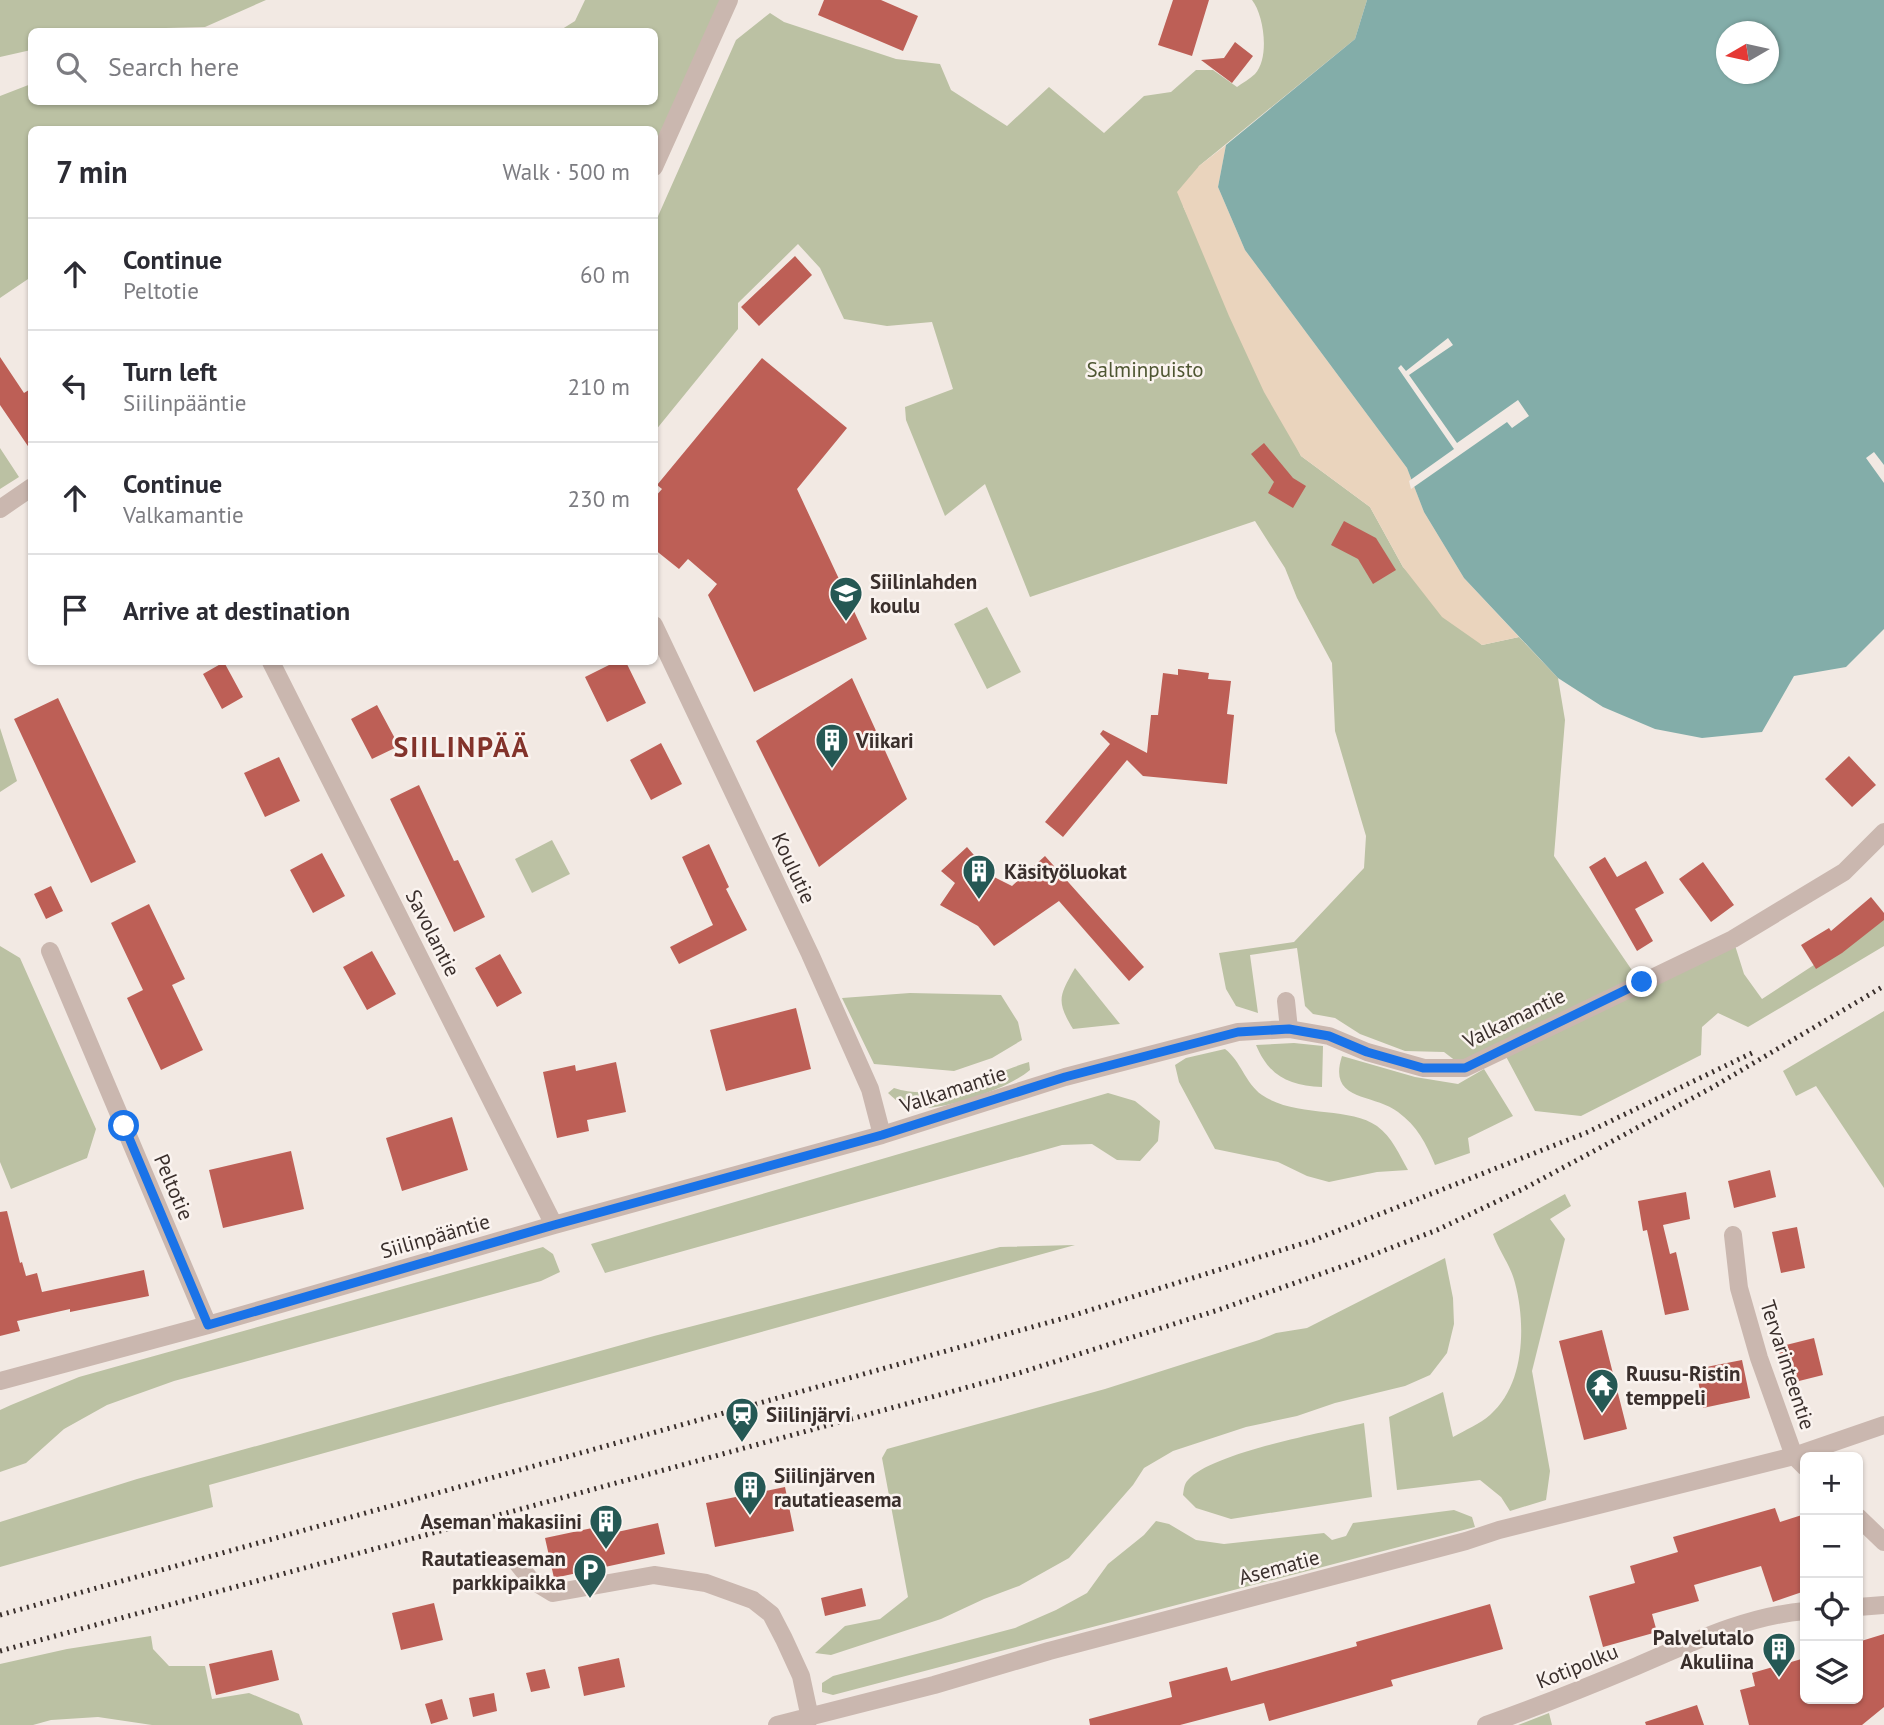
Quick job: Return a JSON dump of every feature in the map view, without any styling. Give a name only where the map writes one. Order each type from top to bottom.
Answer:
[{"type":"street","points":[[658,158],[729,0]]},
{"type":"street","points":[[0,509],[28,490]]},
{"type":"street","name":"Koulutie","points":[[658,633],[870,1088],[882,1135]]},
{"type":"street","name":"Savolantie","points":[[273,665],[554,1225]]},
{"type":"street","name":"Valkamantie","points":[[882,1135],[1065,1077],[1238,1032],[1289,1029],[1329,1036],[1367,1052],[1423,1068],[1465,1068],[1745,933],[1844,872],[1884,832]]},
{"type":"street","name":"Peltotie","points":[[50,951],[208,1325]]},
{"type":"street","points":[[1286,1001],[1289,1029]]},
{"type":"street","name":"Siilinpääntie","points":[[0,1381],[882,1135]]},
{"type":"street","name":"Tervarinteentie","points":[[1733,1235],[1739,1288],[1759,1358],[1800,1462]]},
{"type":"street","name":"Tervarinteentie","points":[[1823,1452],[1884,1425]]},
{"type":"street","name":"Asematie","points":[[776,1725],[934,1685],[1049,1651],[1499,1530],[1800,1462]]},
{"type":"street","points":[[1863,1522],[1884,1542]]},
{"type":"street","points":[[517,1564],[530,1579],[553,1593],[654,1575],[706,1583],[753,1600],[771,1614],[785,1639],[801,1676],[810,1718]]},
{"type":"street","points":[[1863,1607],[1884,1605]]},
{"type":"street","name":"Kotipolku","points":[[1486,1725],[1554,1701],[1723,1630],[1800,1612]]},
{"type":"green space","points":[[0,0],[266,0],[205,27],[28,28],[28,51],[0,57]]},
{"type":"green space","points":[[585,0],[729,0],[658,161],[658,126],[28,126],[28,279],[0,298],[0,96],[28,85],[28,105],[658,105],[658,28],[564,28],[575,21]]},
{"type":"green space","name":"Salminpuisto","points":[[1252,0],[1367,0],[1355,39],[1199,166],[1183,206],[1301,456],[1370,507],[1403,567],[1482,645],[1519,637],[1558,678],[1565,720],[1554,856],[1640,982],[1733,939],[1744,974],[1762,999],[1884,919],[1884,946],[1748,1027],[1718,1013],[1702,1027],[1701,1055],[1581,1116],[1535,1111],[1502,1049],[1465,1068],[1444,1052],[1405,1051],[1360,1034],[1335,1018],[1313,1014],[1305,1006],[1297,948],[1250,955],[1258,1013],[1236,1006],[1226,989],[1219,953],[1294,942],[1364,868],[1366,836],[1335,731],[1332,663],[1297,598],[1285,568],[1255,521],[1030,597],[985,484],[945,516],[906,420],[905,407],[953,389],[932,322],[887,326],[844,319],[820,268],[798,244],[738,303],[738,329],[658,427],[658,216],[736,40],[770,13],[784,22],[896,59],[940,64],[951,90],[1007,126],[1049,87],[1104,133],[1144,96],[1171,92],[1196,70],[1213,70],[1237,87],[1253,76],[1260,67],[1264,48],[1262,26]]},
{"type":"green space","points":[[0,448],[19,477],[0,489]]},
{"type":"green space","points":[[987,607],[1021,672],[987,689],[954,624]]},
{"type":"green space","points":[[0,728],[17,781],[0,792]]},
{"type":"green space","points":[[552,840],[570,874],[532,893],[515,859]]},
{"type":"green space","points":[[0,946],[20,958],[96,1129],[87,1158],[11,1189],[0,1162]]},
{"type":"green space","points":[[1075,968],[1120,1024],[1073,1029],[1064,1012],[1062,998]]},
{"type":"green space","points":[[910,993],[1001,995],[1018,1022],[1022,1040],[992,1058],[954,1071],[874,1064],[842,998]]},
{"type":"green space","points":[[1884,1011],[1884,1188],[1816,1086],[1796,1096],[1783,1071]]},
{"type":"green space","points":[[1294,1043],[1323,1046],[1322,1087],[1290,1081],[1274,1072],[1256,1045]]},
{"type":"green space","points":[[1225,1049],[1262,1095],[1290,1107],[1352,1116],[1377,1126],[1391,1141],[1408,1170],[1377,1172],[1329,1182],[1307,1176],[1278,1162],[1215,1149],[1179,1082],[1175,1065],[1186,1058]]},
{"type":"green space","points":[[1342,1056],[1415,1077],[1458,1084],[1484,1069],[1513,1116],[1468,1138],[1470,1153],[1435,1165],[1420,1135],[1405,1117],[1388,1106],[1347,1089],[1341,1081],[1339,1071]]},
{"type":"green space","points":[[1029,1062],[1030,1070],[1020,1077],[988,1092],[951,1104],[918,1108],[905,1106],[888,1093],[894,1088],[911,1092],[945,1090]]},
{"type":"green space","points":[[1108,1093],[1135,1101],[1160,1121],[1158,1141],[1140,1161],[1117,1160],[1092,1144],[1062,1145],[605,1273],[591,1244]]},
{"type":"green space","points":[[1565,1194],[1571,1206],[1550,1219],[1565,1239],[1532,1371],[1550,1471],[1546,1500],[1510,1511],[1501,1497],[1480,1480],[1397,1490],[1389,1417],[1443,1392],[1453,1437],[1490,1415],[1502,1402],[1516,1371],[1520,1353],[1521,1317],[1513,1277],[1493,1234]]},
{"type":"green space","points":[[1075,1245],[209,1485],[213,1507],[0,1567],[0,1522],[137,1479],[654,1336],[1000,1247]]},
{"type":"green space","points":[[543,1247],[553,1254],[560,1272],[541,1281],[174,1381],[107,1405],[64,1429],[26,1463],[0,1472],[0,1410],[11,1405],[79,1377]]},
{"type":"green space","points":[[1445,1258],[1453,1298],[1454,1324],[1447,1353],[1430,1375],[1405,1386],[1246,1427],[1173,1451],[1144,1468],[1133,1485],[1069,1558],[1019,1586],[941,1619],[831,1655],[815,1653],[845,1626],[880,1619],[908,1597],[882,1458],[887,1449],[1105,1389],[1276,1333],[1307,1328]]},
{"type":"green space","points":[[1364,1423],[1372,1497],[1231,1519],[1196,1508],[1183,1495],[1188,1480],[1220,1461],[1270,1445]]},
{"type":"green space","points":[[1454,1510],[1472,1517],[1475,1527],[833,1695],[822,1692],[822,1683],[833,1676],[1015,1628],[1056,1610],[1087,1593],[1108,1564],[1144,1535],[1156,1521],[1169,1524],[1196,1540],[1224,1544],[1324,1533],[1332,1540],[1346,1536],[1353,1523]]},
{"type":"green space","points":[[151,1636],[153,1649],[169,1666],[205,1666],[212,1699],[249,1693],[299,1714],[303,1725],[152,1725],[98,1717],[51,1720],[33,1725],[0,1725],[0,1664],[67,1649]]},
{"type":"green space","points":[[1549,1713],[1552,1725],[1518,1725]]},
{"type":"sand","points":[[1226,145],[1218,187],[1245,250],[1407,468],[1424,512],[1464,578],[1519,637],[1482,645],[1442,617],[1403,567],[1370,507],[1301,456],[1264,392],[1177,192],[1199,166]]},
{"type":"water","points":[[1367,0],[1884,0],[1884,629],[1846,667],[1794,676],[1762,732],[1702,738],[1655,729],[1603,707],[1558,678],[1464,578],[1424,512],[1407,468],[1245,250],[1218,187],[1226,145],[1355,39]]},
{"type":"pier","points":[[1448,338],[1453,345],[1409,375],[1457,443],[1518,400],[1529,416],[1512,428],[1507,422],[1411,489],[1409,481],[1454,449],[1398,368],[1401,365],[1406,371]]},
{"type":"pier","points":[[1874,452],[1884,465],[1884,483],[1866,458]]},
{"type":"building","points":[[824,0],[881,0],[918,16],[903,51],[818,15]]},
{"type":"building","points":[[1173,0],[1209,0],[1192,56],[1158,45]]},
{"type":"building","points":[[1235,42],[1253,56],[1232,83],[1201,60],[1224,58]]},
{"type":"building","points":[[795,256],[812,275],[759,326],[741,307]]},
{"type":"building","points":[[0,357],[24,393],[28,390],[28,446],[0,405]]},
{"type":"building","points":[[762,358],[847,428],[797,489],[867,639],[754,692],[708,595],[717,584],[688,559],[679,569],[658,552],[658,494],[662,489],[658,484]]},
{"type":"building","points":[[1264,443],[1293,478],[1306,486],[1293,508],[1268,493],[1274,482],[1251,454]]},
{"type":"building","points":[[1344,521],[1376,538],[1396,570],[1373,584],[1358,559],[1331,545]]},
{"type":"building","points":[[219,665],[226,665],[243,697],[222,709],[203,674]]},
{"type":"building","points":[[609,665],[627,665],[646,703],[607,722],[585,677]]},
{"type":"building","points":[[1178,669],[1209,673],[1208,679],[1231,681],[1227,714],[1234,715],[1227,784],[1143,776],[1127,760],[1063,837],[1045,822],[1110,744],[1100,734],[1103,730],[1147,753],[1151,715],[1158,715],[1163,673],[1178,675]]},
{"type":"building","name":"Viikari","points":[[852,678],[907,799],[819,867],[756,741]]},
{"type":"building","points":[[58,698],[136,862],[91,883],[14,719]]},
{"type":"building","points":[[377,705],[399,746],[372,759],[351,719]]},
{"type":"building","points":[[661,743],[682,784],[651,800],[630,760]]},
{"type":"building","points":[[1849,756],[1876,785],[1852,807],[1825,779]]},
{"type":"building","points":[[279,757],[300,801],[265,817],[244,773]]},
{"type":"building","points":[[419,785],[454,861],[458,860],[485,917],[454,932],[390,799]]},
{"type":"building","points":[[709,844],[729,887],[726,889],[747,930],[679,964],[670,947],[713,925],[682,857]]},
{"type":"building","points":[[967,847],[992,876],[1012,886],[1045,856],[1144,967],[1129,981],[1059,901],[994,946],[978,926],[940,905],[955,883],[941,871]]},
{"type":"building","points":[[322,853],[345,896],[313,913],[290,870]]},
{"type":"building","points":[[1605,857],[1617,877],[1646,861],[1664,893],[1635,909],[1653,941],[1637,951],[1589,867]]},
{"type":"building","points":[[1703,862],[1734,905],[1711,922],[1679,879]]},
{"type":"building","points":[[51,886],[63,911],[46,919],[34,894]]},
{"type":"building","points":[[1871,897],[1884,913],[1884,920],[1842,953],[1816,969],[1801,945],[1829,928],[1831,931]]},
{"type":"building","points":[[149,904],[185,979],[172,985],[203,1050],[161,1070],[127,998],[143,990],[111,923]]},
{"type":"building","points":[[372,951],[396,994],[367,1010],[343,967]]},
{"type":"building","points":[[500,954],[522,993],[497,1007],[475,968]]},
{"type":"building","points":[[796,1008],[811,1069],[726,1091],[710,1030]]},
{"type":"building","points":[[616,1062],[626,1112],[587,1120],[589,1131],[557,1138],[543,1072],[575,1065],[576,1071]]},
{"type":"building","points":[[452,1117],[468,1170],[402,1191],[386,1138]]},
{"type":"building","points":[[291,1151],[304,1209],[223,1228],[209,1170]]},
{"type":"building","points":[[1770,1170],[1776,1197],[1734,1208],[1728,1181]]},
{"type":"building","points":[[1686,1192],[1690,1219],[1663,1225],[1670,1254],[1676,1252],[1689,1310],[1665,1315],[1638,1201]]},
{"type":"building","points":[[7,1211],[20,1263],[22,1262],[26,1276],[37,1273],[42,1292],[144,1270],[149,1296],[17,1321],[20,1331],[0,1336],[0,1212]]},
{"type":"building","points":[[1797,1227],[1805,1268],[1781,1273],[1772,1232]]},
{"type":"building","points":[[1602,1330],[1627,1429],[1584,1440],[1559,1341]]},
{"type":"building","points":[[1814,1338],[1823,1375],[1787,1384],[1778,1347]]},
{"type":"building","points":[[1742,1360],[1750,1398],[1703,1408],[1696,1369]]},
{"type":"building","name":"Siilinjärven rautatieasema","points":[[785,1487],[794,1531],[715,1547],[706,1503]]},
{"type":"building","points":[[1775,1508],[1780,1522],[1800,1516],[1800,1593],[1773,1602],[1761,1566],[1694,1585],[1699,1601],[1652,1614],[1657,1632],[1603,1647],[1589,1596],[1635,1583],[1630,1566],[1678,1552],[1673,1537]]},
{"type":"building","name":"Aseman makasiini","points":[[658,1523],[665,1554],[554,1578],[545,1538],[597,1527],[599,1536]]},
{"type":"building","points":[[862,1588],[866,1606],[825,1616],[821,1598]]},
{"type":"building","points":[[434,1603],[443,1640],[401,1650],[392,1613]]},
{"type":"building","points":[[1490,1604],[1503,1649],[1391,1680],[1393,1686],[1269,1721],[1264,1703],[1180,1725],[1090,1725],[1089,1719],[1172,1697],[1169,1682],[1227,1667],[1231,1681],[1357,1646],[1356,1642]]},
{"type":"building","name":"Palvelutalo Akuliina","points":[[1884,1634],[1884,1707],[1862,1725],[1749,1725],[1740,1690],[1755,1686],[1752,1673],[1800,1659],[1800,1704],[1863,1704],[1863,1640]]},
{"type":"building","points":[[272,1650],[279,1680],[216,1695],[209,1664]]},
{"type":"building","points":[[619,1658],[625,1687],[584,1696],[578,1667]]},
{"type":"building","points":[[545,1669],[550,1688],[531,1692],[526,1673]]},
{"type":"building","points":[[494,1693],[497,1711],[473,1717],[469,1698]]},
{"type":"building","points":[[442,1699],[448,1719],[431,1724],[425,1704]]},
{"type":"building","points":[[1697,1705],[1704,1725],[1646,1725],[1645,1722]]},
{"type":"railway","points":[[0,1651],[1016,1374],[1218,1310],[1349,1264],[1437,1230],[1525,1188],[1713,1087],[1884,986]]},
{"type":"railway","points":[[0,1615],[1068,1317],[1314,1240],[1588,1132],[1754,1052]]},
{"type":"place","name":"Siilinlahden koulu","points":[[846,623]]},
{"type":"place","name":"Viikari","points":[[832,770]]},
{"type":"place","name":"Käsityöluokat","points":[[979,901]]},
{"type":"place","name":"Ruusu-Ristin temppeli","points":[[1602,1415]]},
{"type":"place","name":"Siilinjärvi","points":[[742,1444]]},
{"type":"place","name":"Siilinjärven rautatieasema","points":[[750,1517]]},
{"type":"place","name":"Aseman makasiini","points":[[606,1551]]},
{"type":"place","name":"Rautatieaseman parkkipaikka","points":[[590,1600]]},
{"type":"place","name":"Palvelutalo Akuliina","points":[[1779,1679]]},
{"type":"district","name":"SIILINPÄÄ","points":[[462,746]]},
{"type":"route","points":[[124,1126],[208,1325],[554,1225],[882,1135],[1065,1077],[1238,1032],[1289,1029],[1329,1036],[1367,1052],[1423,1068],[1465,1068],[1642,982]]}]
